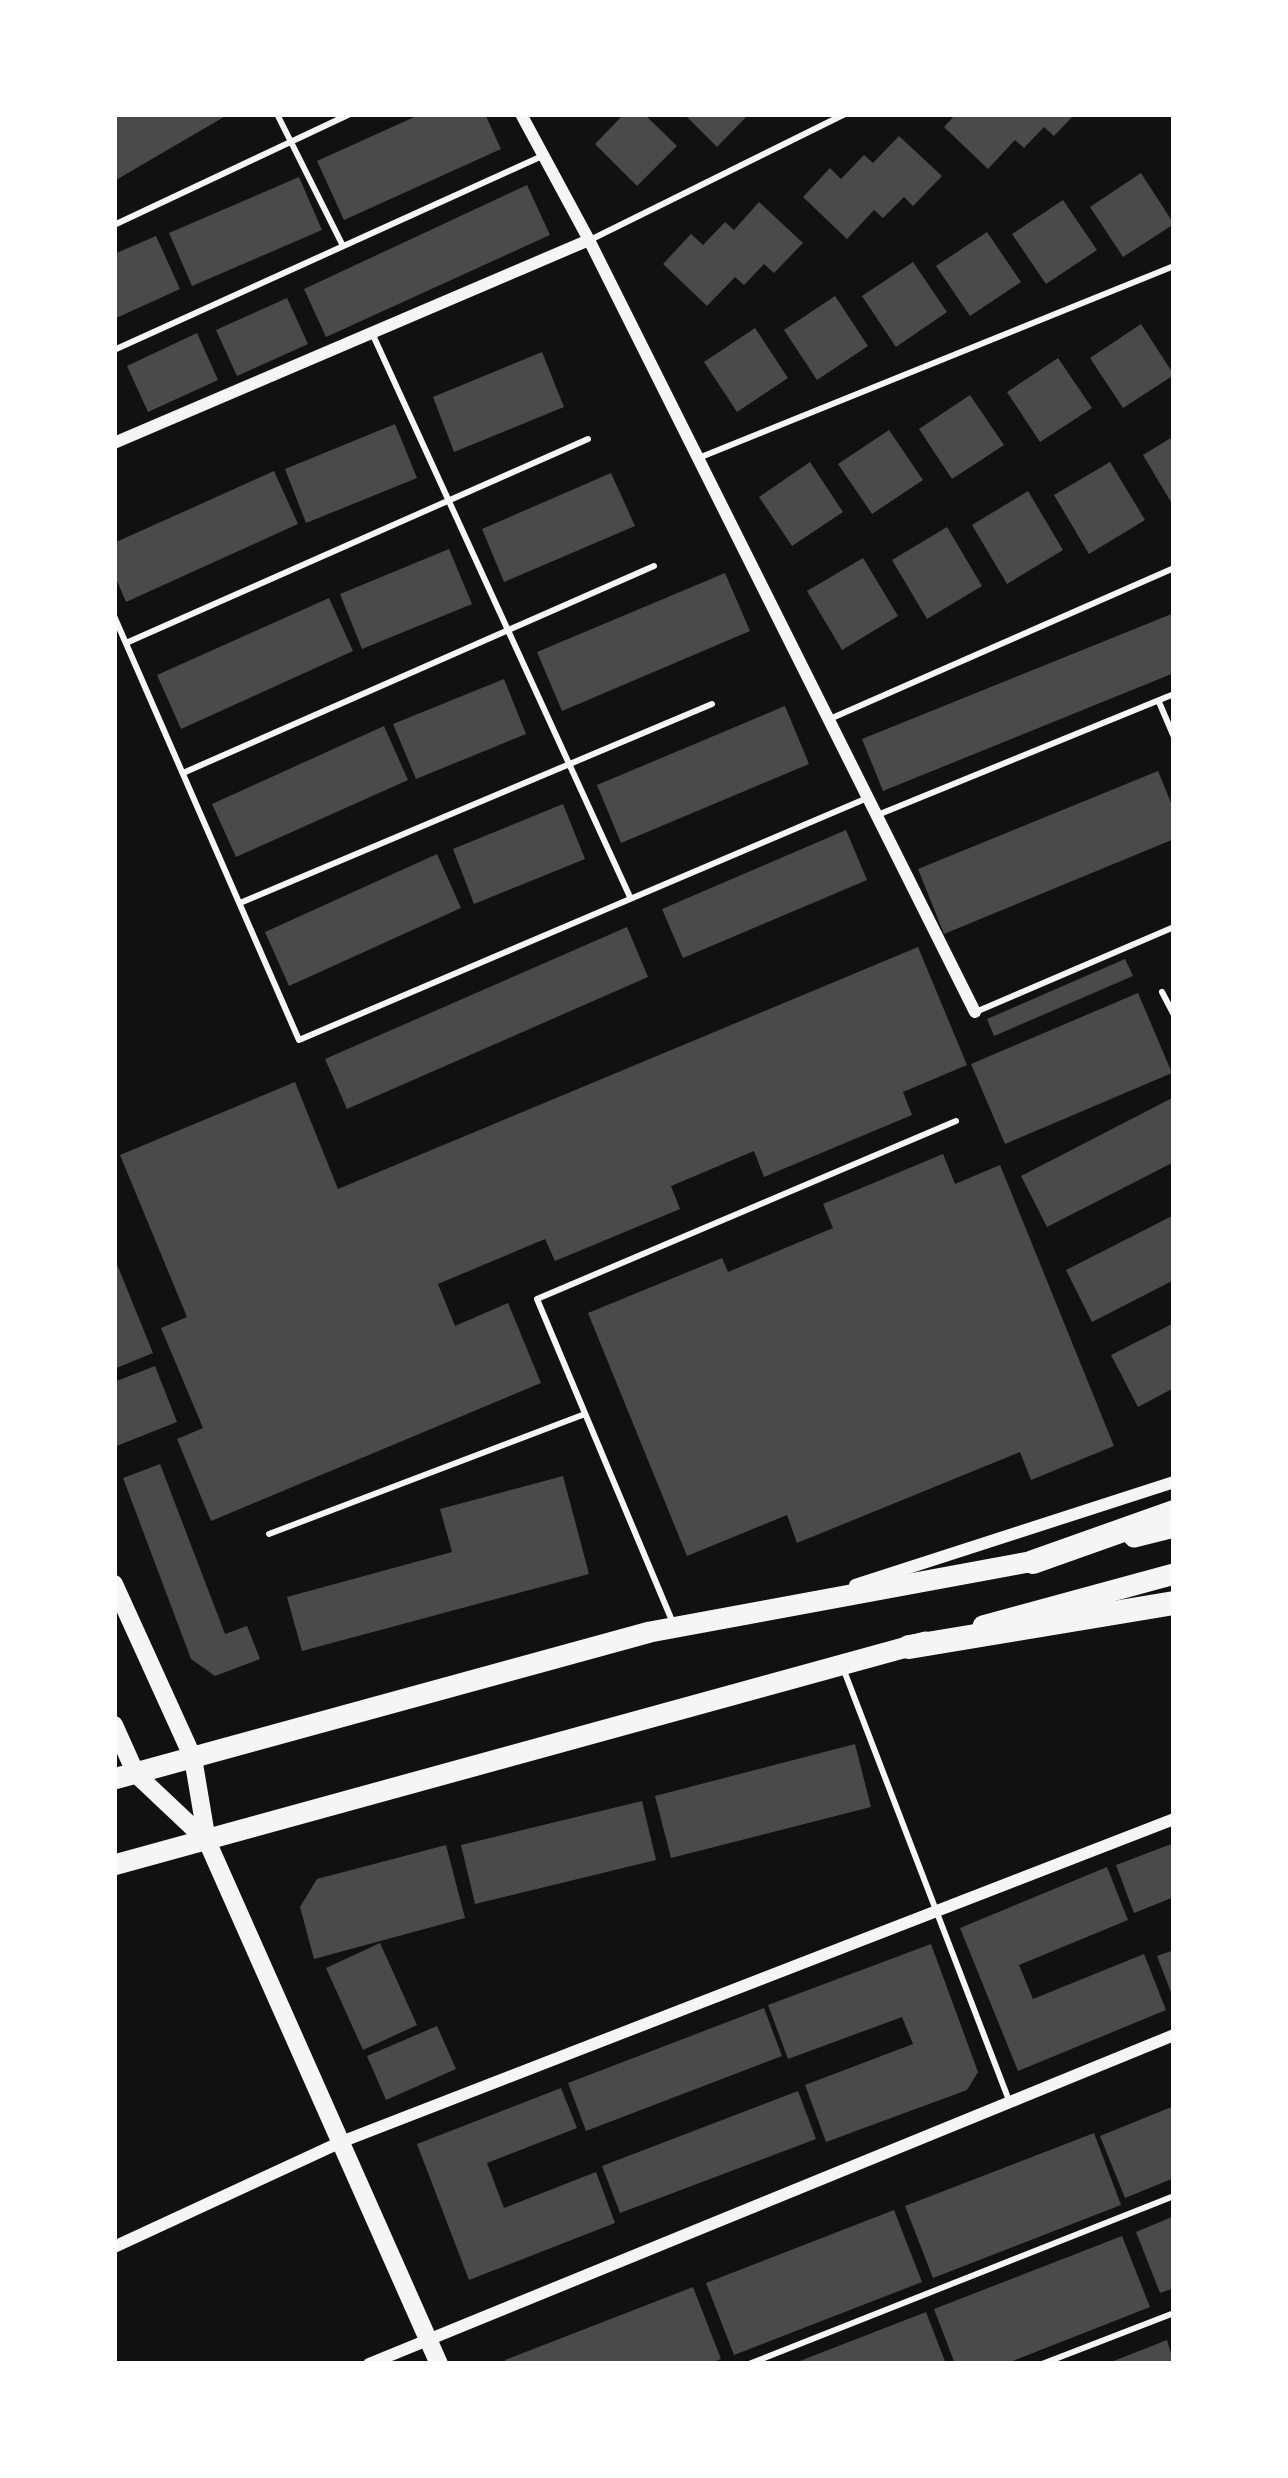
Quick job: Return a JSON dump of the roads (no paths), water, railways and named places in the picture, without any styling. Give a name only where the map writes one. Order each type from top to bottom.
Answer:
[{"type":"highway","points":[[1033,1562],[1174,1512]]},
{"type":"highway","points":[[909,1647],[1174,1603]]},
{"type":"main road","points":[[125,1776],[675,1627],[1033,1562],[1174,1527]]},
{"type":"main road","points":[[114,1865],[1174,1574]]},
{"type":"main road","points":[[114,1584],[193,1758],[207,1841],[440,2364]]},
{"type":"main road","points":[[114,1725],[125,1776],[207,1841]]},
{"type":"street","points":[[521,114],[975,1012]]},
{"type":"street","points":[[114,443],[589,241]]},
{"type":"street","points":[[797,1604],[1174,1482]]},
{"type":"street","points":[[114,2246],[341,2142],[1174,1819]]},
{"type":"street","points":[[369,2364],[1174,2035]]},
{"type":"lane","points":[[277,114],[343,246]]},
{"type":"lane","points":[[114,225],[350,114]]},
{"type":"lane","points":[[589,241],[845,114]]},
{"type":"lane","points":[[114,350],[543,155]]},
{"type":"lane","points":[[698,458],[1174,266]]},
{"type":"lane","points":[[372,333],[630,897]]},
{"type":"lane","points":[[126,644],[587,439]]},
{"type":"lane","points":[[182,773],[654,566]]},
{"type":"lane","points":[[828,719],[1174,568]]},
{"type":"lane","points":[[114,616],[299,1040],[868,798]]},
{"type":"lane","points":[[876,815],[1174,694]]},
{"type":"lane","points":[[1158,701],[1174,737]]},
{"type":"lane","points":[[240,903],[712,704]]},
{"type":"lane","points":[[975,1012],[1174,927]]},
{"type":"lane","points":[[1162,992],[1174,1015]]},
{"type":"lane","points":[[675,1627],[537,1299],[956,1121]]},
{"type":"lane","points":[[269,1534],[585,1414]]},
{"type":"lane","points":[[842,1665],[1010,2102]]},
{"type":"lane","points":[[749,2364],[1174,2196]]},
{"type":"lane","points":[[1042,2364],[1174,2313]]}]
